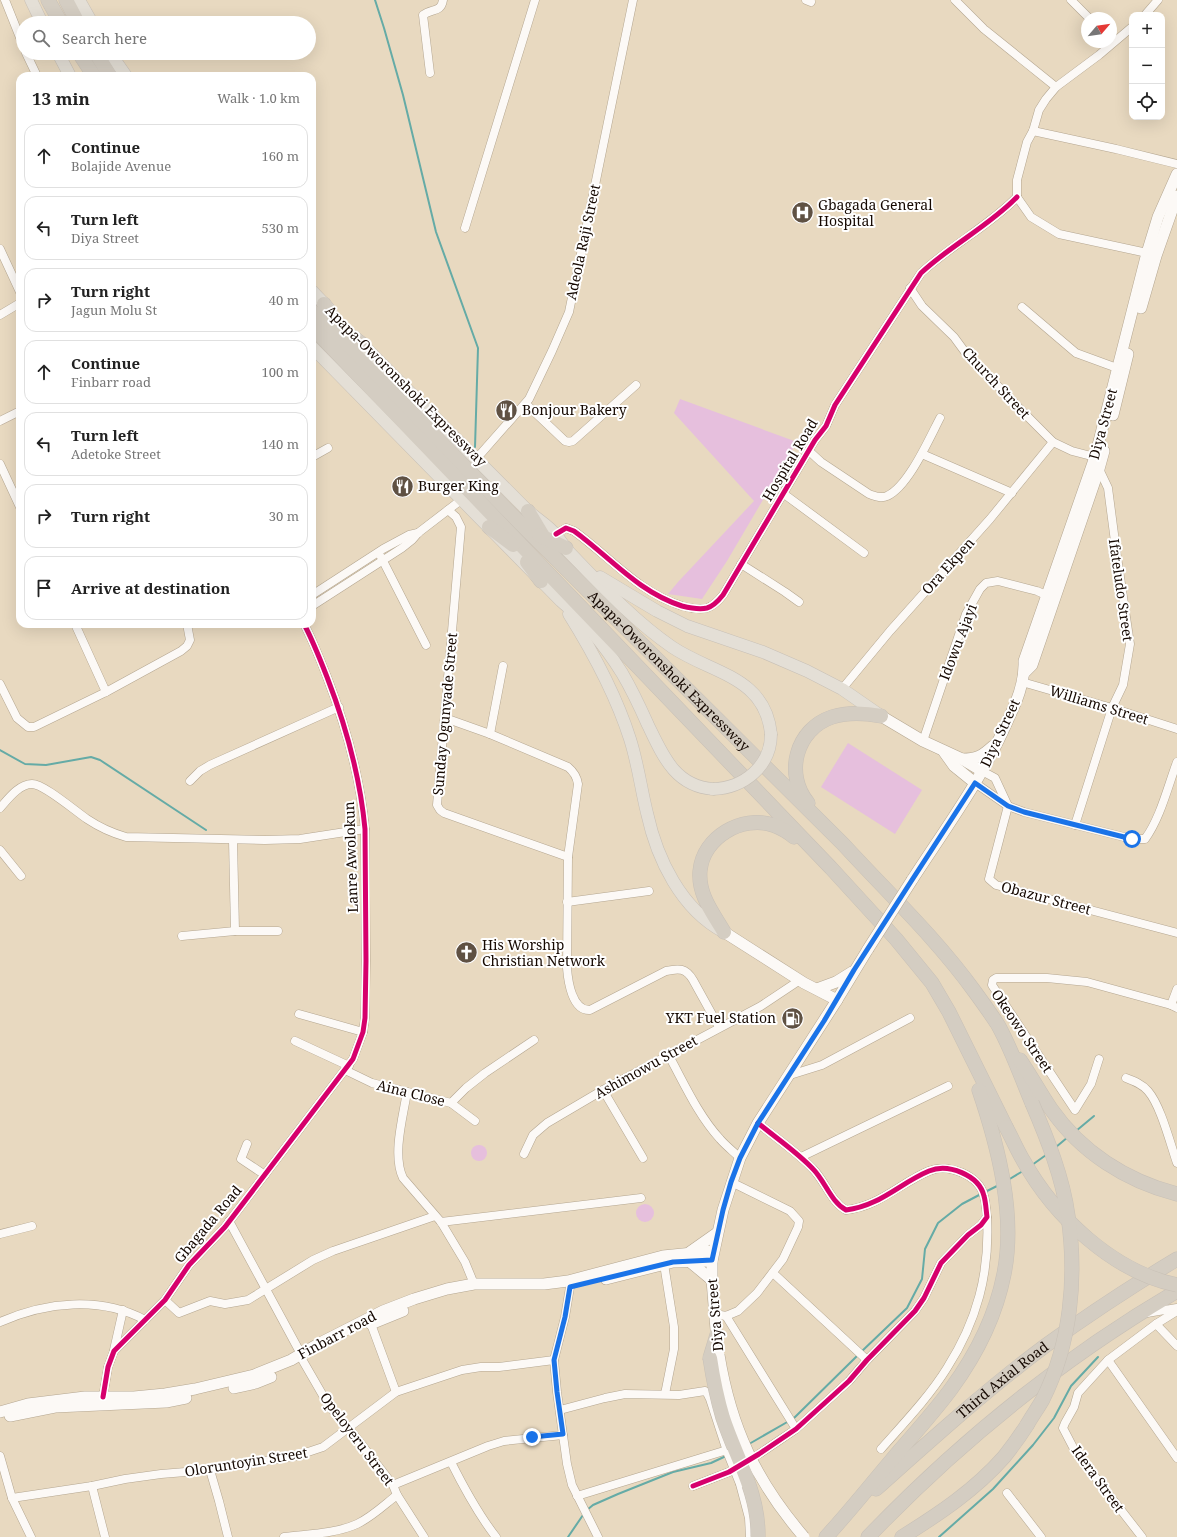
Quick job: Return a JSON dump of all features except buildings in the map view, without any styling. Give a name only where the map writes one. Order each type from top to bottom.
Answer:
[{"type":"highway","points":[[48,0],[57,16]]},
{"type":"highway","points":[[66,0],[74,16]]},
{"type":"highway","points":[[84,60],[91,72]]},
{"type":"highway","points":[[100,60],[108,72]]},
{"type":"highway","points":[[324,304],[339,327],[358,349]]},
{"type":"highway","points":[[316,314],[339,327]]},
{"type":"highway","name":"Apapa-Oworonshoki Expressway","points":[[316,315],[358,349],[520,523],[843,844],[920,924],[960,972],[997,1024],[1009,1045]]},
{"type":"highway","name":"Apapa-Oworonshoki Expressway","points":[[316,331],[493,523],[830,868],[896,939],[932,984],[949,1012],[965,1046]]},
{"type":"highway","points":[[528,511],[549,536],[558,560]]},
{"type":"highway","points":[[493,523],[543,575]]},
{"type":"highway","points":[[520,523],[549,536],[566,548]]},
{"type":"highway","points":[[843,844],[803,797],[795,772],[796,759],[800,745],[805,735],[822,721],[843,714],[866,714],[881,716]]},
{"type":"highway","points":[[724,932],[706,902],[700,881],[700,871],[703,859],[707,850],[720,835],[730,829],[750,823],[773,825],[794,836],[830,868]]},
{"type":"highway","points":[[902,1537],[945,1509],[968,1491],[1004,1457],[1027,1425],[1042,1400],[1059,1360],[1069,1318],[1072,1255],[1068,1215],[1049,1146],[1009,1045]]},
{"type":"highway","points":[[1009,1045],[1050,1108],[1085,1148],[1100,1160],[1121,1172],[1160,1190],[1177,1194]]},
{"type":"highway","points":[[965,1046],[1023,1161],[1041,1188],[1057,1208],[1076,1228],[1120,1263],[1142,1275],[1177,1285]]},
{"type":"highway","points":[[826,1537],[936,1409],[966,1368],[986,1329],[998,1298],[1004,1273],[1007,1244],[1008,1220],[1005,1196],[996,1148],[984,1103],[965,1046]]},
{"type":"highway","name":"Third Axial Road","points":[[843,1519],[963,1411],[1045,1347],[1121,1294],[1177,1259]]},
{"type":"highway","name":"Third Axial Road","points":[[868,1537],[909,1494],[1005,1409],[1072,1359],[1137,1315],[1177,1291]]},
{"type":"highway","points":[[717,1335],[714,1356],[716,1393],[723,1418],[751,1488],[757,1519],[758,1537]]},
{"type":"main road","points":[[31,0],[39,16]]},
{"type":"main road","points":[[79,0],[88,16]]},
{"type":"main road","points":[[62,60],[68,72]]},
{"type":"main road","points":[[115,60],[123,72]]},
{"type":"main road","name":"Diya Street","points":[[717,1335],[712,1280],[712,1256],[731,1182],[740,1158],[758,1123],[835,1004],[854,970],[975,783],[998,742],[1017,700],[1023,678],[1024,661],[1095,457],[1147,253],[1158,217],[1177,174]]},
{"type":"main road","name":"Diya Street","points":[[1023,678],[1032,665],[1099,469],[1125,370],[1131,341],[1156,256],[1177,196]]},
{"type":"main road","name":"Apapa-Oworonshoki Expressway","points":[[316,295],[358,349],[476,458],[528,511]]},
{"type":"main road","name":"Apapa-Oworonshoki Expressway","points":[[316,351],[461,500],[493,523]]},
{"type":"main road","points":[[561,601],[578,615],[608,652],[634,695],[661,752],[668,763],[689,782],[696,786],[714,789],[728,788],[736,785],[760,767],[771,744],[770,724],[761,702],[746,686],[730,676],[688,656],[637,620],[566,548]]},
{"type":"main road","points":[[584,566],[621,590],[687,626],[763,652],[807,671],[842,689],[881,716],[923,741],[962,759],[982,771]]},
{"type":"main road","name":"Apapa-Oworonshoki Expressway","points":[[543,575],[561,601]]},
{"type":"main road","points":[[561,601],[603,672],[618,707],[632,747],[656,847],[681,894],[714,926],[835,1004]]},
{"type":"main road","points":[[962,759],[973,759],[983,755],[998,742]]},
{"type":"main road","points":[[942,750],[954,766],[975,783]]},
{"type":"main road","points":[[817,989],[836,982],[854,970]]},
{"type":"main road","points":[[802,982],[817,989],[835,1004]]},
{"type":"main road","points":[[690,1257],[717,1232]]},
{"type":"main road","points":[[670,1260],[712,1256]]},
{"type":"main road","points":[[690,1257],[712,1280]]},
{"type":"main road","name":"Finbarr road","points":[[302,1358],[320,1343],[383,1311],[414,1299],[447,1289],[474,1284],[544,1284],[568,1281],[670,1260]]},
{"type":"main road","name":"Finbarr road","points":[[0,1419],[55,1407],[166,1402],[255,1379],[371,1324],[416,1306],[448,1296],[476,1291],[544,1290],[570,1287],[670,1260]]},
{"type":"main road","name":"Diya Street","points":[[714,1356],[730,1410],[747,1452],[772,1496],[789,1520],[804,1537]]},
{"type":"main road","name":"Finbarr road","points":[[0,1412],[28,1404],[54,1400],[85,1397],[134,1397],[165,1394],[255,1379]]},
{"type":"street","points":[[5,0],[16,28]]},
{"type":"street","points":[[430,73],[423,15],[442,6],[443,0]]},
{"type":"street","points":[[464,228],[534,0]]},
{"type":"street","name":"Adeola Raji Street","points":[[476,458],[526,404],[569,312],[633,0]]},
{"type":"street","points":[[955,0],[984,29],[1056,87]]},
{"type":"street","points":[[1071,0],[1083,12]]},
{"type":"street","points":[[1148,12],[1158,0]]},
{"type":"street","points":[[1117,38],[1129,29]]},
{"type":"street","points":[[1105,48],[1056,87],[1039,110],[1033,131],[1027,142],[1017,180],[1017,197],[1031,217],[1059,234],[1147,253]]},
{"type":"street","points":[[29,60],[35,72]]},
{"type":"street","points":[[1033,131],[1177,164]]},
{"type":"street","name":"Hospital Road","points":[[549,536],[566,528],[574,530],[637,583],[671,602],[700,609],[708,608],[718,602],[809,451],[826,426],[835,405],[921,273],[934,261],[1006,208],[1017,197]]},
{"type":"street","points":[[0,249],[16,283]]},
{"type":"street","name":"Church Street","points":[[910,288],[922,306],[954,337],[966,352],[1053,442],[1072,451],[1095,457]]},
{"type":"street","points":[[0,315],[16,305]]},
{"type":"street","points":[[1022,307],[1076,352],[1117,368]]},
{"type":"street","points":[[526,404],[565,441],[568,442],[573,441],[636,385]]},
{"type":"street","points":[[0,421],[16,413]]},
{"type":"street","points":[[809,451],[822,462],[869,494],[877,497],[886,497],[898,489],[922,454],[940,418]]},
{"type":"street","name":"Ora Ekpen","points":[[842,689],[1012,493],[1053,442]]},
{"type":"street","points":[[316,456],[328,448]]},
{"type":"street","points":[[922,454],[1012,493]]},
{"type":"street","points":[[0,464],[16,498]]},
{"type":"street","name":"Ifateludo Street","points":[[1075,825],[1112,708],[1123,685],[1130,644],[1116,557],[1108,488],[1099,469]]},
{"type":"street","points":[[784,494],[864,553]]},
{"type":"street","points":[[316,604],[384,561],[461,500]]},
{"type":"street","name":"Sunday Ogunyade Street","points":[[448,510],[456,517],[461,527],[437,805],[444,813],[568,857]]},
{"type":"street","points":[[316,592],[379,552],[409,535],[418,533]]},
{"type":"street","points":[[379,552],[426,645]]},
{"type":"street","points":[[741,564],[798,602]]},
{"type":"street","name":"Idowu Ajayi","points":[[923,741],[966,614],[980,589],[986,583],[998,581],[1037,591],[1046,595]]},
{"type":"street","points":[[77,628],[106,692]]},
{"type":"street","points":[[0,684],[17,718],[28,728],[40,725],[106,692],[181,651],[187,646],[190,640],[188,628]]},
{"type":"street","name":"Lanre Awolokun","points":[[306,628],[316,648],[338,707],[352,751],[359,785],[365,829],[365,1018],[363,1032],[353,1059],[347,1068]]},
{"type":"street","points":[[490,734],[503,666]]},
{"type":"street","name":"Williams Street","points":[[1023,678],[1177,729]]},
{"type":"street","points":[[190,781],[200,771],[210,765],[338,707]]},
{"type":"street","points":[[445,718],[490,734],[568,767],[577,778],[578,784],[568,857],[567,902],[568,979],[579,1007],[590,1010],[666,971],[683,969],[693,980],[719,1027]]},
{"type":"street","points":[[975,783],[1008,806],[1075,825],[1132,839],[1145,840],[1151,832],[1177,762]]},
{"type":"street","points":[[982,771],[995,778],[1008,806]]},
{"type":"street","points":[[0,808],[23,786],[32,784],[46,789],[100,827],[126,837],[233,840],[300,839],[365,829]]},
{"type":"street","name":"Obazur Street","points":[[1008,806],[989,879],[996,885],[1177,933]]},
{"type":"street","points":[[233,840],[235,931]]},
{"type":"street","points":[[0,850],[21,876]]},
{"type":"street","points":[[567,902],[649,891]]},
{"type":"street","points":[[182,936],[235,931],[278,931]]},
{"type":"street","name":"Okeowo Street","points":[[1099,1059],[1092,1084],[1075,1110],[992,985],[993,980],[996,978],[1047,978],[1087,982],[1174,1007]]},
{"type":"street","name":"Ashimowu Street","points":[[524,1154],[533,1135],[547,1123],[668,1054],[761,1006],[802,982]]},
{"type":"street","points":[[1174,1007],[1177,989]]},
{"type":"street","points":[[299,1014],[363,1032]]},
{"type":"street","points":[[790,1075],[822,1065],[910,1018]]},
{"type":"street","name":"Aina Close","points":[[295,1040],[372,1083],[451,1103],[475,1121]]},
{"type":"street","points":[[451,1103],[466,1088],[485,1073],[534,1040]]},
{"type":"street","points":[[668,1054],[697,1107],[707,1122],[720,1139],[740,1158]]},
{"type":"street","name":"Gbagada Road","points":[[103,1397],[108,1367],[114,1351],[165,1300],[189,1265],[229,1221],[347,1068]]},
{"type":"street","points":[[1126,1078],[1139,1083],[1148,1091],[1158,1109],[1177,1163]]},
{"type":"street","points":[[801,1157],[948,1086]]},
{"type":"street","points":[[603,1090],[643,1158]]},
{"type":"street","points":[[407,1092],[397,1154],[400,1171],[403,1178],[441,1222],[465,1262],[474,1284]]},
{"type":"street","points":[[758,1123],[801,1157],[814,1170],[837,1203],[846,1210],[865,1206],[930,1170],[955,1170],[974,1180],[984,1195],[988,1242],[982,1287],[967,1332],[947,1369],[881,1449]]},
{"type":"street","points":[[247,1144],[241,1159],[264,1174]]},
{"type":"street","points":[[715,1314],[726,1316],[738,1310],[752,1297],[783,1259],[798,1227],[799,1221],[790,1211],[731,1182]]},
{"type":"street","points":[[441,1222],[641,1198]]},
{"type":"street","points":[[165,1300],[179,1313],[210,1301],[225,1304],[248,1300],[313,1260],[333,1251],[435,1216]]},
{"type":"street","points":[[693,1486],[729,1472],[759,1454],[792,1423],[849,1381],[862,1355],[915,1311],[924,1298],[941,1263],[968,1234],[981,1225],[987,1217]]},
{"type":"street","name":"Opeloyeru Street","points":[[229,1221],[329,1406],[348,1427],[393,1485],[397,1495],[424,1537]]},
{"type":"street","points":[[0,1234],[32,1226]]},
{"type":"street","points":[[665,1394],[674,1349],[670,1260]]},
{"type":"street","points":[[773,1273],[862,1355]]},
{"type":"street","points":[[570,1287],[565,1317],[554,1360],[567,1464],[572,1485],[598,1537]]},
{"type":"street","points":[[0,1322],[38,1310],[73,1304],[100,1305],[123,1310],[145,1320]]},
{"type":"street","points":[[1137,1315],[1177,1308]]},
{"type":"street","points":[[114,1351],[123,1310]]},
{"type":"street","name":"Idera Street","points":[[1142,1537],[1075,1451],[1064,1428],[1064,1423],[1074,1407],[1078,1392],[1108,1360],[1156,1324],[1177,1311]]},
{"type":"street","points":[[726,1316],[792,1423]]},
{"type":"street","points":[[371,1324],[396,1392]]},
{"type":"street","points":[[1156,1324],[1177,1346]]},
{"type":"street","name":"Oloruntoyin Street","points":[[12,1498],[147,1476],[210,1470],[296,1456],[310,1452],[327,1444],[396,1392],[462,1370],[554,1360]]},
{"type":"street","points":[[1108,1360],[1177,1458]]},
{"type":"street","points":[[560,1410],[625,1394],[679,1395],[705,1391],[707,1392],[740,1484],[749,1518],[750,1537]]},
{"type":"street","points":[[393,1485],[488,1446],[504,1441],[563,1434]]},
{"type":"street","points":[[577,1496],[728,1452]]},
{"type":"street","points":[[0,1456],[12,1498],[31,1537]]},
{"type":"street","points":[[451,1462],[473,1503],[496,1537]]},
{"type":"street","points":[[210,1470],[228,1537]]},
{"type":"street","points":[[92,1486],[106,1537]]},
{"type":"street","points":[[1007,1493],[1041,1537]]},
{"type":"street","points":[[284,1537],[347,1528],[357,1524],[373,1514],[397,1495]]},
{"type":"shaded area","points":[[680,399],[797,442],[727,561],[702,599],[668,594],[754,501],[674,413]]},
{"type":"shaded area","points":[[848,743],[922,790],[895,834],[821,787]]},
{"type":"shaded area","points":[[479,1145],[486,1150],[487,1153],[482,1160],[479,1161],[472,1156],[471,1153],[476,1146]]},
{"type":"shaded area","points":[[645,1204],[651,1207],[654,1213],[651,1219],[645,1222],[639,1219],[636,1213],[639,1207]]},
{"type":"waterway","points":[[375,0],[403,95],[436,232],[478,348],[475,447]]},
{"type":"waterway","points":[[0,750],[25,764],[46,765],[91,757],[100,760],[206,830]]},
{"type":"waterway","points":[[1076,1131],[1094,1116]]},
{"type":"waterway","points":[[1056,1147],[1068,1137]]},
{"type":"waterway","points":[[1032,1165],[1046,1155]]},
{"type":"waterway","points":[[1008,1180],[1023,1171]]},
{"type":"waterway","points":[[985,1192],[999,1185]]},
{"type":"waterway","points":[[861,1352],[907,1308],[922,1279],[925,1249],[938,1223],[962,1204],[981,1194]]},
{"type":"waterway","points":[[793,1419],[858,1355]]},
{"type":"waterway","points":[[939,1537],[993,1489],[1033,1445],[1054,1418],[1071,1386],[1098,1357]]},
{"type":"waterway","points":[[749,1444],[789,1421]]},
{"type":"waterway","points":[[587,1510],[593,1505],[673,1472],[711,1463],[726,1456]]},
{"type":"waterway","points":[[568,1537],[583,1515]]},
{"type":"cycle path","points":[[556,534],[566,528],[574,531],[638,583],[666,600],[682,606],[694,608],[701,609],[710,607],[723,595],[815,440],[826,426],[835,405],[921,273],[945,253],[994,217],[1017,197]]},
{"type":"cycle path","points":[[103,1397],[108,1367],[114,1351],[165,1300],[189,1265],[225,1227],[353,1059],[363,1032],[365,1018],[366,961],[365,829],[363,809],[356,771],[346,733],[334,695],[306,628]]},
{"type":"cycle path","points":[[693,1486],[729,1472],[759,1454],[796,1429],[849,1381],[867,1360],[915,1311],[924,1298],[941,1263],[968,1235],[981,1225],[987,1217],[984,1196],[976,1182],[962,1173],[945,1169],[929,1171],[880,1199],[858,1208],[846,1210],[836,1202],[817,1174],[807,1163],[758,1123]]},
{"type":"place","name":"Gbagada General Hospital","points":[[802,213]]},
{"type":"place","name":"Bonjour Bakery","points":[[506,410]]},
{"type":"place","name":"Burger King","points":[[402,486]]},
{"type":"place","name":"His Worship Christian Network","points":[[467,953]]},
{"type":"place","name":"YKT Fuel Station","points":[[792,1018]]},
{"type":"route","points":[[532,1437],[563,1434],[554,1360],[565,1317],[570,1287],[673,1262],[712,1260],[717,1232],[731,1182],[740,1158],[758,1123],[824,1021],[854,970],[975,783],[1008,806],[1024,812],[1132,839]]}]
